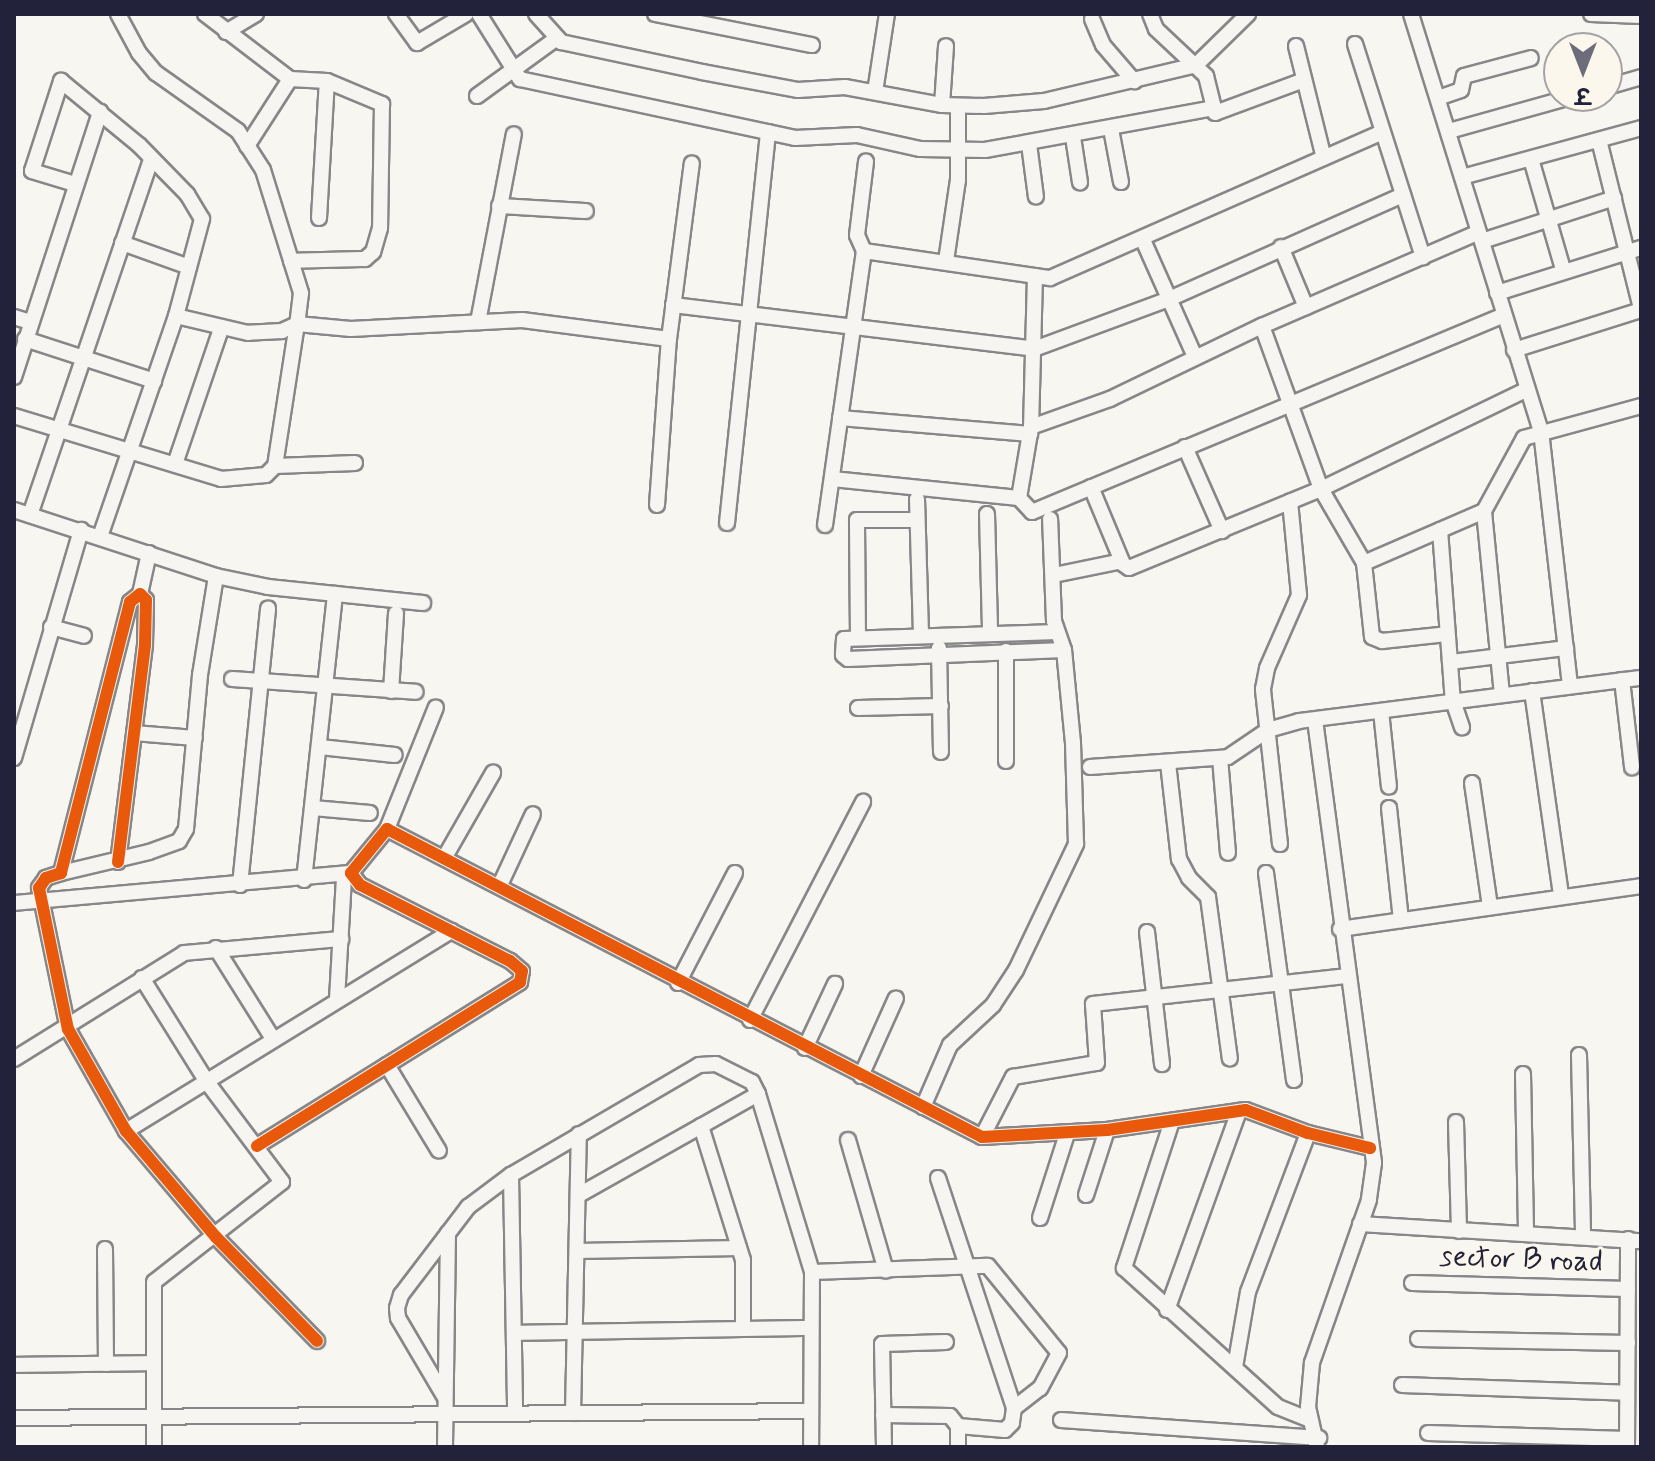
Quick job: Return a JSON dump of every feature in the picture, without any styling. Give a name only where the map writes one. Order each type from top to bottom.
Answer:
[{"type":"street","points":[[14,416],[221,479],[266,475],[275,466],[301,293],[263,170],[238,131],[156,73],[139,53],[118,14]]},
{"type":"street","points":[[205,14],[290,79],[327,81],[382,104],[380,228],[365,259],[291,261]]},
{"type":"street","points":[[226,32],[256,14]]},
{"type":"street","points":[[396,14],[417,43],[466,14]]},
{"type":"street","points":[[479,14],[511,71],[524,81],[795,138],[857,135],[958,151],[1073,137],[1213,108]]},
{"type":"street","points":[[536,14],[557,38],[798,90],[845,87],[958,106],[1044,101],[1196,65],[1248,14]]},
{"type":"street","points":[[655,14],[724,20],[812,45]]},
{"type":"street","points":[[875,92],[887,14]]},
{"type":"street","points":[[1150,14],[1156,29],[1206,76],[1213,108],[1217,113],[1304,80]]},
{"type":"street","points":[[1411,14],[1541,431],[1570,686]]},
{"type":"street","points":[[1591,14],[1641,16]]},
{"type":"street","points":[[1092,19],[1103,45],[1134,81]]},
{"type":"street","points":[[477,96],[557,38]]},
{"type":"street","points":[[1355,44],[1380,133],[1423,257]]},
{"type":"street","points":[[942,105],[946,46]]},
{"type":"street","points":[[1296,46],[1324,158]]},
{"type":"street","points":[[1438,98],[1461,90],[1464,76],[1531,58]]},
{"type":"street","points":[[247,146],[290,79]]},
{"type":"street","points":[[75,184],[32,171],[61,81],[139,145],[150,162],[199,208],[202,219],[176,316],[100,537]]},
{"type":"street","points":[[319,218],[327,81]]},
{"type":"street","points":[[1449,131],[1543,105]]},
{"type":"street","points":[[946,261],[958,151],[958,106]]},
{"type":"street","points":[[14,377],[100,112]]},
{"type":"street","points":[[1462,177],[1641,128]]},
{"type":"street","points":[[1111,129],[1121,182]]},
{"type":"street","points":[[727,523],[768,132]]},
{"type":"street","points":[[864,251],[1050,278],[1143,240],[1380,133]]},
{"type":"street","points":[[478,322],[514,134]]},
{"type":"street","points":[[1073,137],[1080,182]]},
{"type":"street","points":[[1514,350],[1641,310],[1634,250],[1614,198],[1599,140]]},
{"type":"street","points":[[1029,144],[1036,197]]},
{"type":"street","points":[[1531,159],[1563,269]]},
{"type":"street","points":[[30,515],[56,430],[84,358],[150,162]]},
{"type":"street","points":[[825,525],[864,251],[857,235],[866,162]]},
{"type":"street","points":[[657,505],[669,339],[692,163]]},
{"type":"street","points":[[673,305],[1034,349],[1169,299],[1403,195]]},
{"type":"street","points":[[840,418],[1030,431],[1110,399],[1262,326],[1423,257],[1481,236],[1614,198]]},
{"type":"street","points":[[499,206],[586,211]]},
{"type":"street","points":[[1143,240],[1195,357]]},
{"type":"street","points":[[122,243],[189,267]]},
{"type":"street","points":[[1281,247],[1306,307]]},
{"type":"street","points":[[1497,293],[1563,269],[1634,250]]},
{"type":"street","points":[[1035,276],[1030,431],[1019,498],[1024,507],[1039,512],[1289,401],[1504,315]]},
{"type":"street","points":[[176,316],[248,333],[297,324],[351,329],[522,320],[669,339]]},
{"type":"street","points":[[14,317],[30,322]]},
{"type":"street","points":[[1262,326],[1321,489],[1364,563],[1374,640],[1447,634]]},
{"type":"street","points":[[175,464],[221,329]]},
{"type":"street","points":[[25,339],[154,381]]},
{"type":"street","points":[[1091,487],[1122,561],[1129,568],[1321,489],[1526,390]]},
{"type":"street","points":[[1364,563],[1484,511],[1505,480],[1517,445],[1541,431],[1641,406]]},
{"type":"street","points":[[1185,447],[1222,531]]},
{"type":"street","points":[[275,466],[355,463]]},
{"type":"street","points":[[832,479],[1019,498]]},
{"type":"street","points":[[917,499],[921,635]]},
{"type":"street","points":[[1280,844],[1264,679],[1301,586],[1290,501]]},
{"type":"street","points":[[14,510],[216,576],[335,594],[423,603]]},
{"type":"street","points":[[1484,511],[1502,695]]},
{"type":"street","points":[[987,514],[990,632]]},
{"type":"street","points":[[923,1107],[950,1045],[993,1005],[1016,970],[1076,844],[1064,650],[1057,632],[1050,519]]},
{"type":"street","points":[[858,638],[857,520],[917,520]]},
{"type":"street","points":[[14,758],[81,530]]},
{"type":"street","points":[[1440,530],[1453,701],[1462,727]]},
{"type":"street","points":[[61,873],[130,602],[140,594],[149,553]]},
{"type":"street","points":[[1054,575],[1122,561]]},
{"type":"street","points":[[216,576],[186,829],[179,841],[118,862],[46,878],[39,888],[68,1029],[126,1131],[216,1237],[317,1341]]},
{"type":"street","points":[[118,862],[145,644],[146,600],[140,594]]},
{"type":"street","points":[[304,880],[335,594]]},
{"type":"street","points":[[240,885],[268,608]]},
{"type":"street","points":[[391,691],[396,613]]},
{"type":"street","points":[[51,627],[84,636]]},
{"type":"street","points":[[1057,632],[858,638],[843,640],[844,658],[1064,650]]},
{"type":"street","points":[[939,635],[941,752]]},
{"type":"street","points":[[1450,662],[1566,648]]},
{"type":"street","points":[[1006,651],[1006,761]]},
{"type":"street","points":[[1090,767],[1220,758],[1241,752],[1268,730],[1315,720],[1641,678]]},
{"type":"street","points":[[232,679],[416,692]]},
{"type":"street","points":[[1622,680],[1632,767]]},
{"type":"street","points":[[1532,691],[1561,896]]},
{"type":"street","points":[[858,708],[941,706]]},
{"type":"street","points":[[337,999],[348,875],[387,829],[436,707]]},
{"type":"street","points":[[1381,711],[1389,787]]},
{"type":"street","points":[[1061,1420],[1318,1443],[1311,1420],[1312,1363],[1373,1180],[1315,720]]},
{"type":"street","points":[[134,733],[195,738]]},
{"type":"street","points":[[320,747],[395,755]]},
{"type":"street","points":[[1220,758],[1228,853]]},
{"type":"street","points":[[1168,763],[1179,859],[1189,878],[1208,897],[1224,990],[1230,1059]]},
{"type":"street","points":[[446,855],[493,773]]},
{"type":"street","points":[[1472,783],[1490,907]]},
{"type":"street","points":[[750,1020],[863,802]]},
{"type":"street","points":[[313,808],[370,813]]},
{"type":"street","points":[[1389,808],[1401,920]]},
{"type":"street","points":[[500,885],[533,814]]},
{"type":"street","points":[[387,829],[446,855],[678,983],[982,1137],[1107,1130],[1239,1111],[1308,1133],[1370,1148]]},
{"type":"street","points":[[678,983],[735,873]]},
{"type":"street","points":[[1266,873],[1294,1080]]},
{"type":"street","points":[[14,903],[42,904],[348,875],[360,885],[519,966],[520,982],[257,1146]]},
{"type":"street","points":[[1340,929],[1641,886]]},
{"type":"street","points":[[126,1131],[451,931]]},
{"type":"street","points":[[1147,932],[1162,1064]]},
{"type":"street","points":[[14,1059],[68,1029],[184,953],[341,939]]},
{"type":"street","points":[[216,948],[273,1039]]},
{"type":"street","points":[[982,1137],[1013,1077],[1097,1063],[1093,1004],[1345,976]]},
{"type":"street","points":[[142,978],[207,1082],[257,1146],[281,1185],[154,1282],[154,1447]]},
{"type":"street","points":[[805,1048],[835,984]]},
{"type":"street","points":[[861,1076],[896,998]]},
{"type":"street","points":[[1579,1055],[1583,1235]]},
{"type":"street","points":[[444,1396],[397,1308],[448,1232],[468,1207],[511,1175],[708,1062],[744,1074],[758,1094],[812,1272],[811,1447]]},
{"type":"street","points":[[387,1065],[439,1151]]},
{"type":"street","points":[[1523,1074],[1526,1234]]},
{"type":"street","points":[[579,1195],[758,1094]]},
{"type":"street","points":[[1167,1310],[1239,1111]]},
{"type":"street","points":[[1172,1121],[1123,1263],[1167,1310],[1278,1407],[1311,1420]]},
{"type":"street","points":[[1456,1122],[1459,1231]]},
{"type":"street","points":[[701,1126],[739,1248],[743,1329]]},
{"type":"street","points":[[1086,1195],[1107,1130]]},
{"type":"street","points":[[1235,1367],[1248,1292],[1308,1133]]},
{"type":"street","points":[[573,1413],[579,1134]]},
{"type":"street","points":[[1040,1218],[1067,1134]]},
{"type":"street","points":[[848,1140],[886,1271]]},
{"type":"street","points":[[511,1175],[515,1414]]},
{"type":"street","points":[[938,1178],[964,1268],[1014,1408],[1012,1423],[1005,1430],[958,1426]]},
{"type":"street","points":[[1360,1224],[1635,1240],[1628,1289],[1627,1443],[1515,1442],[1428,1433]]},
{"type":"street","points":[[445,1447],[448,1232]]},
{"type":"street","points":[[577,1251],[739,1248]]},
{"type":"street","points":[[105,1249],[106,1364]]},
{"type":"street","points":[[812,1272],[988,1266],[1059,1353],[1040,1388],[1014,1408]]},
{"type":"street","name":"sector B road","points":[[1412,1283],[1628,1289]]},
{"type":"street","points":[[515,1333],[575,1329],[810,1328]]},
{"type":"street","points":[[1418,1339],[1628,1343]]},
{"type":"street","points":[[884,1447],[883,1343],[946,1342]]},
{"type":"street","points":[[14,1365],[154,1363]]},
{"type":"street","points":[[1402,1385],[1627,1393]]},
{"type":"street","points":[[14,1418],[810,1411]]},
{"type":"street","points":[[883,1415],[950,1416],[958,1426],[958,1447]]},
{"type":"cycle path","points":[[118,862],[145,644],[146,600],[140,594],[130,602],[61,873],[46,878],[39,888],[68,1029],[126,1131],[216,1237],[317,1341]]},
{"type":"cycle path","points":[[257,1146],[520,982],[522,971],[510,961],[360,885],[351,873],[387,829],[982,1137],[1107,1130],[1246,1110],[1308,1133],[1370,1148]]}]
